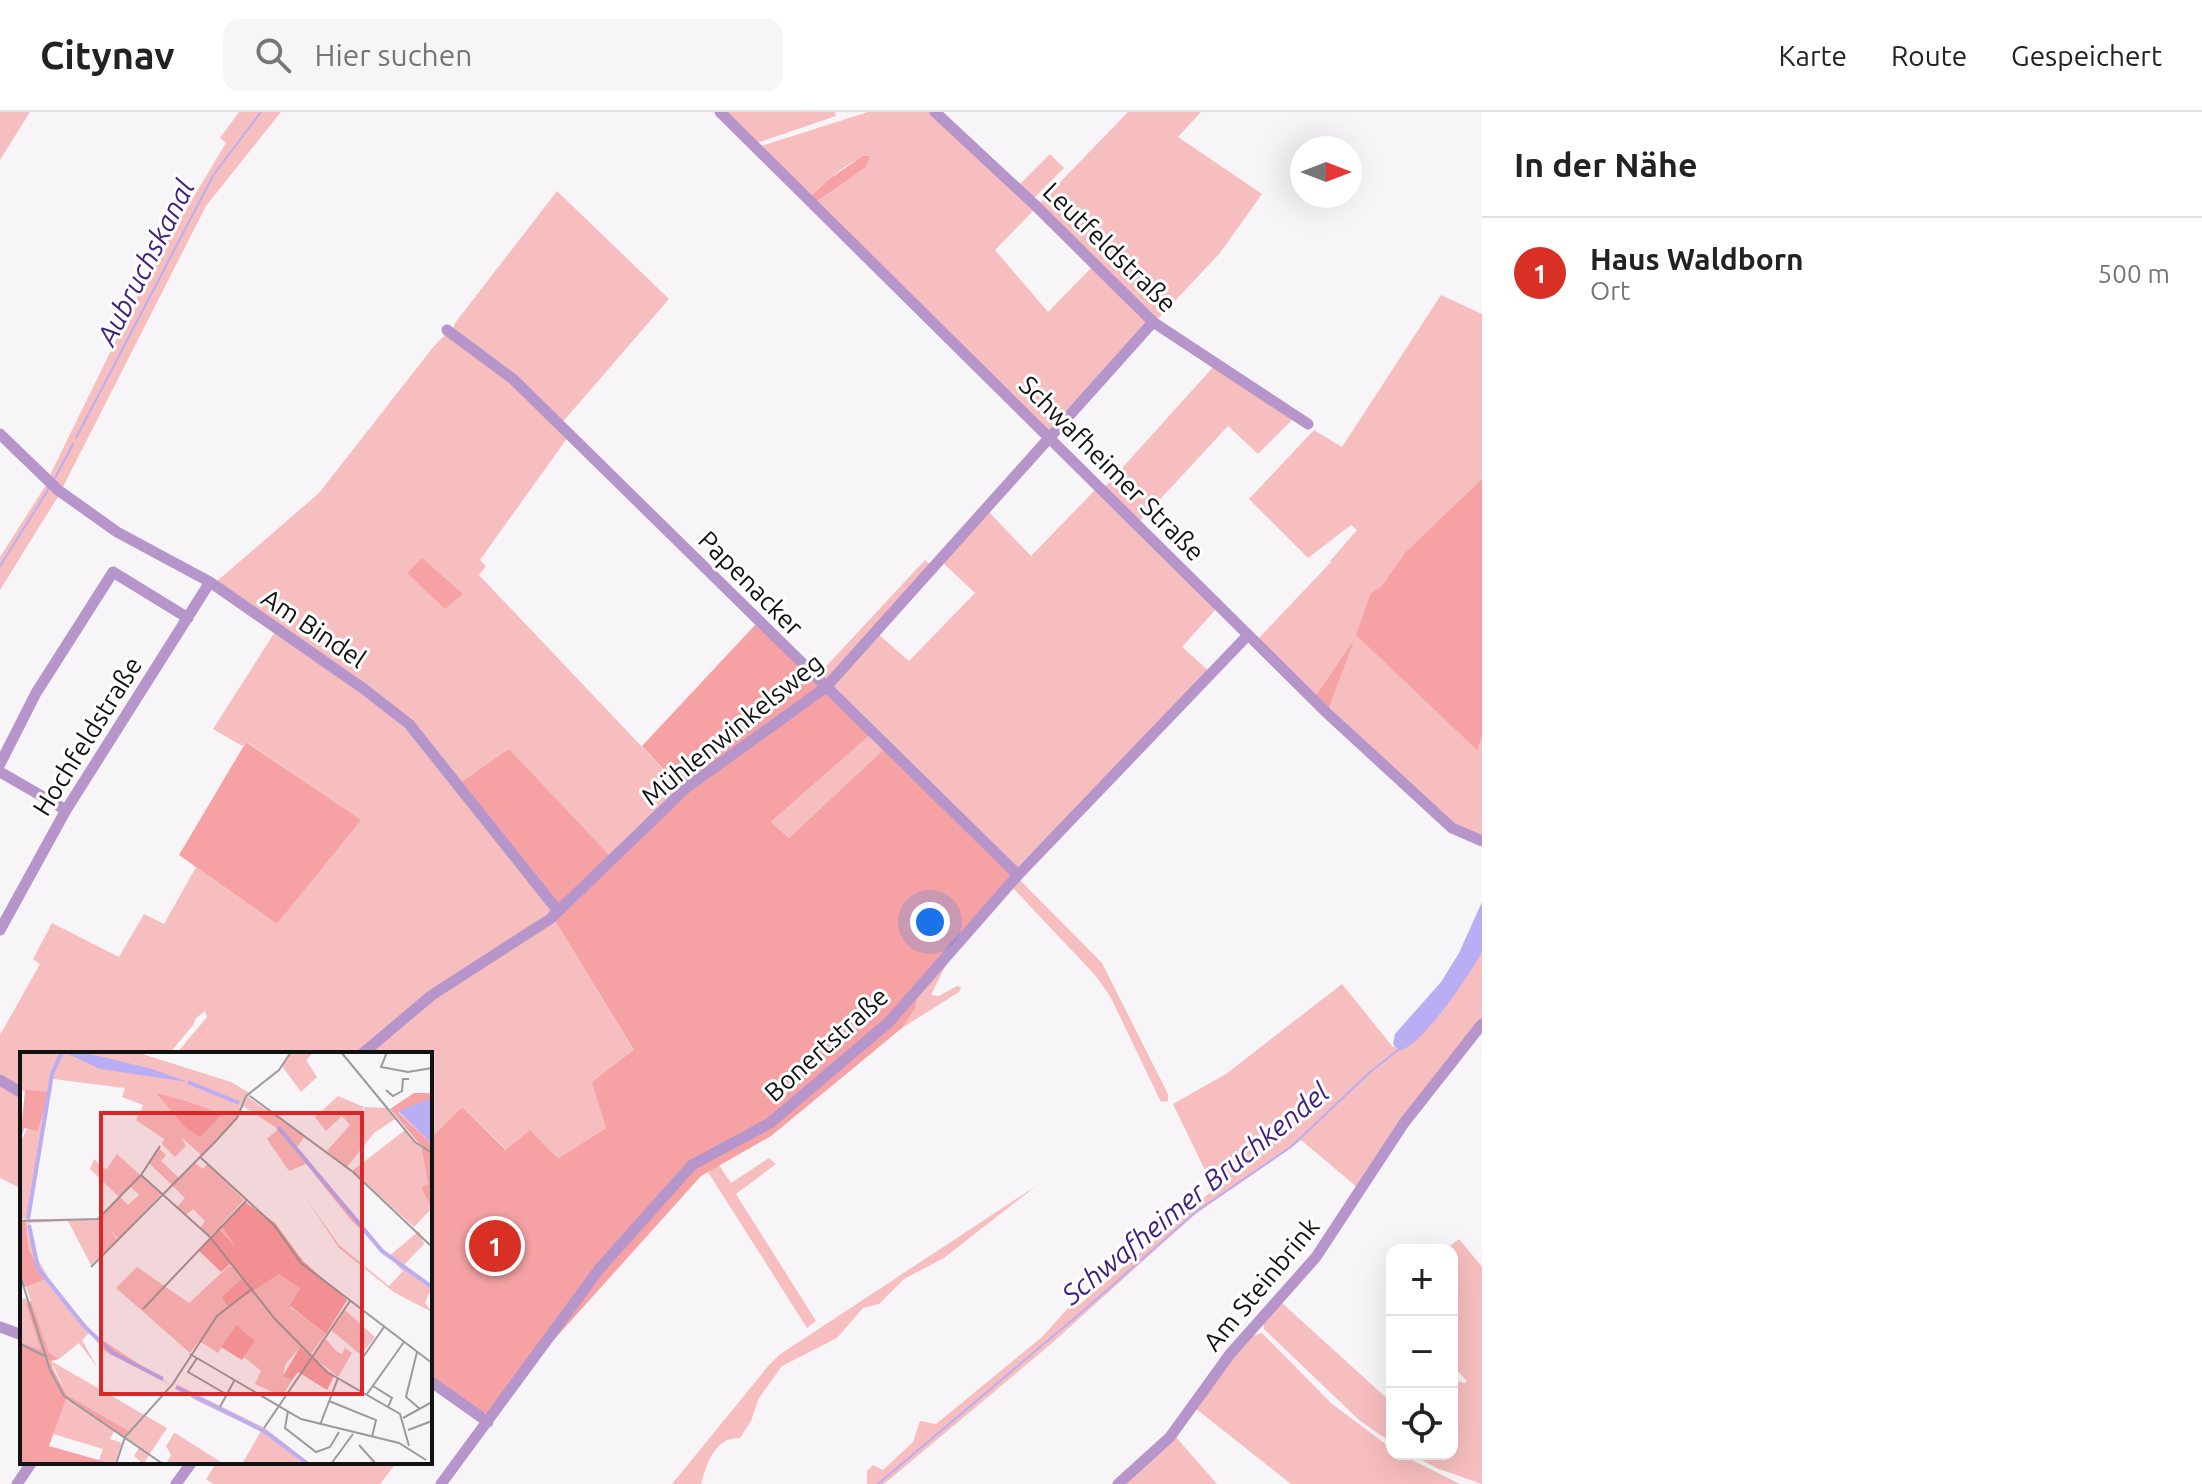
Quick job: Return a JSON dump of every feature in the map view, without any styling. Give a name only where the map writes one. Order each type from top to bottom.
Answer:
[{"type":"street","name":"Schwafheimer Straße","points":[[720,112],[1327,713],[1452,828],[1482,841]]},
{"type":"street","name":"Leutfeldstraße","points":[[935,112],[1153,322],[1308,424]]},
{"type":"street","name":"Mühlenwinkelsweg","points":[[364,1052],[432,995],[550,919],[686,788],[826,687],[1153,322]]},
{"type":"street","name":"Papenacker","points":[[447,330],[513,379],[1018,875]]},
{"type":"street","name":"Am Bindel","points":[[0,434],[53,486],[117,532],[210,582],[409,724],[558,911]]},
{"type":"street","points":[[0,764],[35,694],[113,572],[188,618]]},
{"type":"street","name":"Hochfeldstraße","points":[[0,930],[3,914],[210,582]]},
{"type":"street","name":"Bonertstraße","points":[[441,1484],[600,1268],[692,1165],[770,1123],[889,1022],[1018,875],[1248,635]]},
{"type":"street","points":[[0,772],[66,810]]},
{"type":"street","name":"Am Steinbrink","points":[[1118,1484],[1170,1437],[1230,1354],[1316,1257],[1404,1123],[1482,1024]]},
{"type":"street","points":[[0,1080],[20,1092]]},
{"type":"street","points":[[0,1327],[20,1334]]},
{"type":"street","points":[[432,1382],[488,1422]]},
{"type":"street","points":[[17,1484],[31,1464]]},
{"type":"street","points":[[178,1484],[191,1464]]},
{"type":"shaded area","points":[[0,112],[30,112],[0,160]]},
{"type":"shaded area","points":[[239,112],[281,112],[206,206],[62,489],[48,479],[154,263],[226,143],[220,138]]},
{"type":"shaded area","points":[[724,112],[835,112],[836,116],[757,143]]},
{"type":"shaded area","points":[[868,112],[931,112],[1035,209],[995,250],[1048,312],[1093,266],[1146,322],[1048,431],[815,201],[870,157],[847,166],[810,197],[761,146]]},
{"type":"shaded area","points":[[1128,112],[1201,112],[1178,137],[1262,194],[1220,253],[1156,321],[1039,204]]},
{"type":"shaded area","points":[[1050,154],[1064,168],[1034,198],[1020,184]]},
{"type":"shaded area","points":[[863,156],[870,156],[866,167],[820,199],[815,201],[810,197],[829,179]]},
{"type":"shaded area","points":[[557,191],[669,299],[561,424],[453,329]]},
{"type":"shaded area","points":[[1441,295],[1482,314],[1482,837],[1448,821],[1258,639],[1357,530],[1351,525],[1308,558],[1249,499],[1314,430],[1342,447]]},
{"type":"shaded area","points":[[445,335],[509,378],[568,437],[480,560],[486,566],[479,575],[681,788],[611,857],[509,750],[460,783],[411,721],[216,582],[319,493]]},
{"type":"shaded area","points":[[1215,365],[1294,418],[1258,454],[1228,426],[1139,522],[1104,488]]},
{"type":"shaded area","points":[[1482,479],[1482,736],[1477,750],[1356,635],[1371,593],[1381,587],[1406,552]]},
{"type":"shaded area","points":[[46,485],[59,495],[0,590],[0,557]]},
{"type":"shaded area","points":[[1097,488],[1216,609],[1182,647],[1209,671],[1017,868],[832,686],[878,634],[909,661],[975,593],[942,562],[987,510],[1031,556]]},
{"type":"shaded area","points":[[422,558],[463,594],[445,609],[407,573]]},
{"type":"shaded area","points":[[925,560],[931,565],[827,679],[818,675]]},
{"type":"shaded area","points":[[756,624],[871,734],[771,822],[789,838],[885,748],[1011,870],[1011,877],[918,994],[915,1009],[902,1028],[771,1136],[701,1176],[488,1413],[481,1413],[432,1377],[432,1137],[462,1107],[506,1150],[530,1130],[558,1159],[606,1128],[592,1082],[634,1050],[554,919],[563,912],[460,783],[509,749],[613,859],[681,788],[642,746]]},
{"type":"shaded area","points":[[275,632],[408,727],[552,911],[423,999],[357,1052],[178,1052],[207,1017],[205,1011],[195,1019],[171,1052],[20,1052],[20,1087],[0,1074],[0,1035],[40,964],[33,959],[52,923],[119,957],[144,914],[164,924],[196,867],[277,924],[360,820],[247,742],[242,746],[213,729]]},
{"type":"shaded area","points":[[1354,640],[1328,710],[1315,697]]},
{"type":"shaded area","points":[[871,734],[885,748],[789,838],[771,822]]},
{"type":"shaded area","points":[[246,742],[361,820],[277,924],[179,855]]},
{"type":"shaded area","points":[[1020,880],[1102,963],[1168,1094],[1168,1101],[1161,1102],[1110,996],[1095,975],[1012,887]]},
{"type":"shaded area","points":[[1482,902],[1482,952],[1457,992],[1433,1022],[1421,1036],[1400,1051],[1393,1044],[1395,1034],[1441,982],[1459,953]]},
{"type":"shaded area","points":[[554,919],[634,1050],[606,1128],[558,1160],[507,1150],[462,1107],[432,1137],[432,1052],[369,1052],[434,998]]},
{"type":"shaded area","points":[[1482,936],[1482,1020],[1358,1188],[1301,1140],[1193,1216],[1051,1344],[884,1484],[867,1484],[867,1471],[873,1465],[883,1470],[913,1442],[920,1421],[936,1424],[1042,1337],[1068,1308],[1080,1304],[1214,1189],[1173,1104],[1226,1074],[1342,984],[1393,1047],[1415,1028]]},
{"type":"shaded area","points":[[949,959],[931,995],[939,996],[957,986],[961,987],[959,992],[902,1028],[915,1009],[918,995]]},
{"type":"shaded area","points":[[0,1084],[20,1097],[20,1188],[0,1178]]},
{"type":"shaded area","points":[[769,1158],[776,1164],[736,1194],[816,1321],[807,1328],[708,1172],[719,1165],[731,1183]]},
{"type":"shaded area","points":[[1036,1186],[944,1258],[904,1279],[879,1304],[863,1308],[837,1338],[782,1366],[759,1398],[751,1421],[740,1438],[724,1442],[713,1453],[701,1484],[672,1484],[779,1355]]},
{"type":"shaded area","points":[[1459,1239],[1482,1267],[1482,1484],[1422,1460],[1458,1460],[1458,1381],[1467,1381],[1458,1371],[1458,1244],[1453,1244]]},
{"type":"shaded area","points":[[1281,1302],[1386,1398],[1386,1439],[1359,1420],[1264,1329],[1263,1322]]},
{"type":"shaded area","points":[[1262,1333],[1331,1403],[1386,1444],[1386,1460],[1412,1460],[1460,1484],[1291,1484],[1195,1408],[1246,1338]]},
{"type":"shaded area","points":[[1175,1436],[1217,1484],[1123,1484]]},
{"type":"shaded area","points":[[216,1464],[395,1464],[380,1484],[213,1484],[206,1479]]},
{"type":"waterway","name":"Aubruchskanal","points":[[76,438],[214,174],[261,112]]},
{"type":"waterway","points":[[55,478],[73,444]]},
{"type":"waterway","points":[[0,566],[50,487]]},
{"type":"waterway","name":"Schwafheimer Bruchkendel","points":[[878,1484],[1197,1211],[1291,1147],[1370,1072],[1398,1050]]},
{"type":"place","name":"Haus Waldborn","points":[[495,1246]]}]
